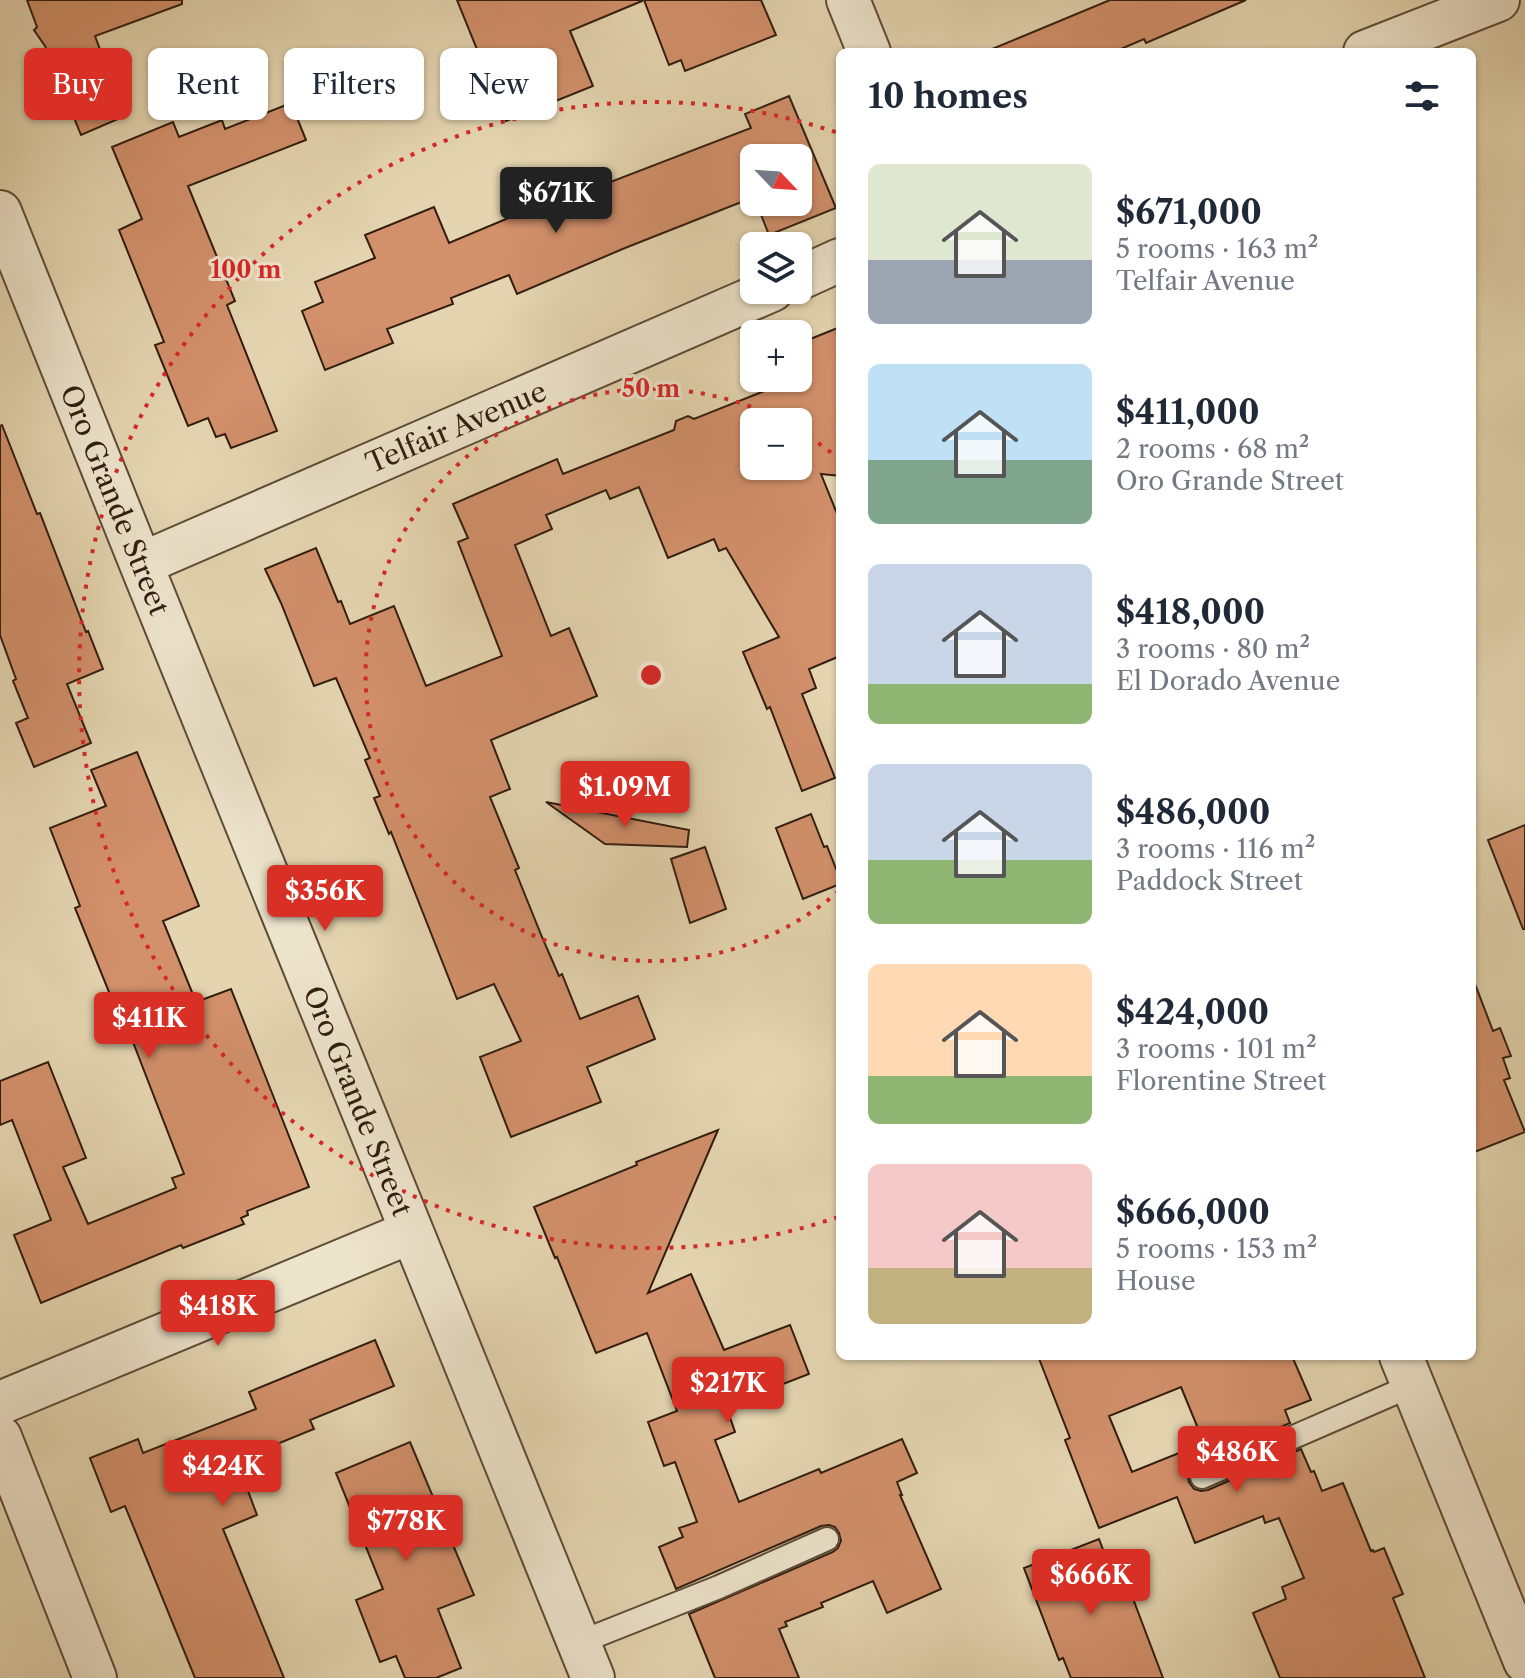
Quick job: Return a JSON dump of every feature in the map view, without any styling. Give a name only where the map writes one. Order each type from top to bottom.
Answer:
[{"type":"street","points":[[848,0],[867,48]]},
{"type":"street","points":[[1375,48],[1498,0]]},
{"type":"street","name":"Oro Grande Street","points":[[0,212],[585,1660]]},
{"type":"street","points":[[812,273],[836,262]]},
{"type":"street","name":"Telfair Avenue","points":[[141,564],[740,304]]},
{"type":"street","points":[[0,1403],[411,1232]]},
{"type":"street","points":[[1407,1370],[1525,1661]]},
{"type":"street","points":[[0,1437],[95,1678]]},
{"type":"lane","points":[[1202,1477],[1407,1370]]},
{"type":"lane","points":[[585,1660],[719,1587],[827,1539]]},
{"type":"building","points":[[27,0],[182,0],[182,4],[95,36],[100,48],[46,48],[34,30],[37,27]]},
{"type":"building","points":[[457,0],[642,0],[570,31],[593,86],[557,100],[557,48],[476,48]]},
{"type":"building","points":[[644,0],[761,0],[776,35],[685,71],[681,60],[669,65]]},
{"type":"building","points":[[1110,0],[1246,0],[1146,43],[1144,39],[1123,48],[995,48]]},
{"type":"building","points":[[789,96],[809,144],[740,144],[740,203],[517,294],[509,275],[451,298],[453,304],[387,329],[393,343],[325,370],[302,311],[323,302],[315,282],[375,258],[365,235],[434,207],[449,243],[537,206],[542,218],[607,192],[605,184],[751,128],[745,114]]},
{"type":"building","points":[[284,106],[284,120],[298,120],[306,140],[188,186],[235,301],[227,305],[277,431],[231,448],[225,434],[216,437],[208,418],[188,426],[155,345],[164,342],[119,230],[142,219],[112,147],[173,122],[179,137],[222,120],[225,129],[248,120],[268,120],[268,112]]},
{"type":"building","points":[[75,120],[116,120],[81,135]]},
{"type":"building","points":[[812,151],[836,208],[776,232],[768,232],[762,216],[812,216]]},
{"type":"building","points":[[836,329],[836,476],[821,474],[836,511],[836,658],[809,669],[816,688],[802,694],[835,778],[802,791],[770,707],[767,709],[743,652],[779,637],[726,548],[719,551],[714,539],[668,558],[639,487],[610,499],[606,490],[546,515],[552,529],[515,545],[551,636],[569,628],[597,696],[491,740],[510,789],[490,797],[519,868],[515,870],[542,937],[559,976],[562,974],[580,1019],[638,996],[655,1039],[587,1067],[601,1102],[511,1137],[480,1057],[521,1041],[494,984],[457,999],[391,832],[389,834],[374,798],[380,796],[365,760],[370,758],[336,678],[314,686],[265,569],[316,548],[350,624],[394,606],[426,686],[502,656],[458,542],[468,538],[453,504],[557,459],[563,474],[674,430],[676,421],[688,416],[694,419],[762,392],[812,392],[812,338]]},
{"type":"building","points":[[2,425],[103,669],[67,684],[91,743],[34,767],[16,723],[28,718],[0,635]]},
{"type":"building","points":[[137,752],[199,906],[163,921],[196,1002],[231,989],[309,1187],[247,1211],[248,1215],[241,1218],[244,1224],[183,1248],[181,1245],[41,1303],[14,1235],[51,1220],[12,1120],[0,1125],[0,1081],[48,1062],[86,1158],[63,1167],[88,1224],[176,1188],[172,1178],[184,1174],[131,1037],[128,1039],[75,908],[80,906],[50,828],[106,806],[91,770]]},
{"type":"building","points":[[546,802],[689,830],[687,847],[605,844]]},
{"type":"building","points":[[811,814],[836,869],[836,886],[803,899],[776,828]]},
{"type":"building","points":[[1525,825],[1525,929],[1523,929],[1488,840]]},
{"type":"building","points":[[705,847],[726,909],[690,923],[671,859]]},
{"type":"building","points":[[1476,987],[1493,1031],[1500,1028],[1511,1056],[1503,1058],[1510,1078],[1504,1080],[1525,1132],[1476,1151]]},
{"type":"building","points":[[718,1130],[648,1293],[691,1274],[724,1350],[790,1325],[809,1374],[726,1406],[735,1432],[715,1440],[739,1502],[819,1469],[821,1473],[902,1439],[917,1473],[897,1482],[900,1495],[941,1589],[887,1613],[873,1581],[821,1603],[823,1607],[785,1622],[787,1626],[779,1629],[799,1678],[715,1678],[689,1614],[833,1552],[841,1541],[839,1533],[835,1527],[821,1526],[676,1589],[659,1547],[683,1537],[679,1528],[697,1522],[675,1462],[664,1466],[648,1422],[677,1411],[647,1333],[596,1353],[534,1207]]},
{"type":"building","points":[[375,1340],[394,1386],[310,1420],[314,1429],[240,1459],[243,1465],[239,1467],[257,1515],[223,1529],[284,1678],[195,1678],[125,1506],[111,1512],[90,1458],[138,1439],[143,1453],[256,1409],[249,1392]]},
{"type":"building","points":[[1040,1360],[1294,1360],[1311,1400],[1285,1410],[1290,1423],[1190,1469],[1189,1482],[1194,1489],[1208,1490],[1301,1449],[1322,1491],[1343,1483],[1371,1551],[1384,1548],[1403,1594],[1393,1598],[1425,1678],[1280,1678],[1253,1613],[1286,1599],[1282,1587],[1304,1578],[1279,1518],[1265,1523],[1263,1516],[1195,1543],[1177,1497],[1099,1528],[1065,1440],[1070,1438]],"holes":[[[1181,1387],[1204,1443],[1132,1472],[1109,1416]]]},
{"type":"building","points":[[410,1442],[474,1595],[438,1609],[461,1668],[436,1678],[405,1678],[396,1656],[380,1662],[356,1600],[383,1589],[336,1473]]},
{"type":"building","points":[[1099,1539],[1122,1600],[1132,1596],[1163,1678],[1071,1678],[1063,1658],[1059,1660],[1024,1568]]}]
